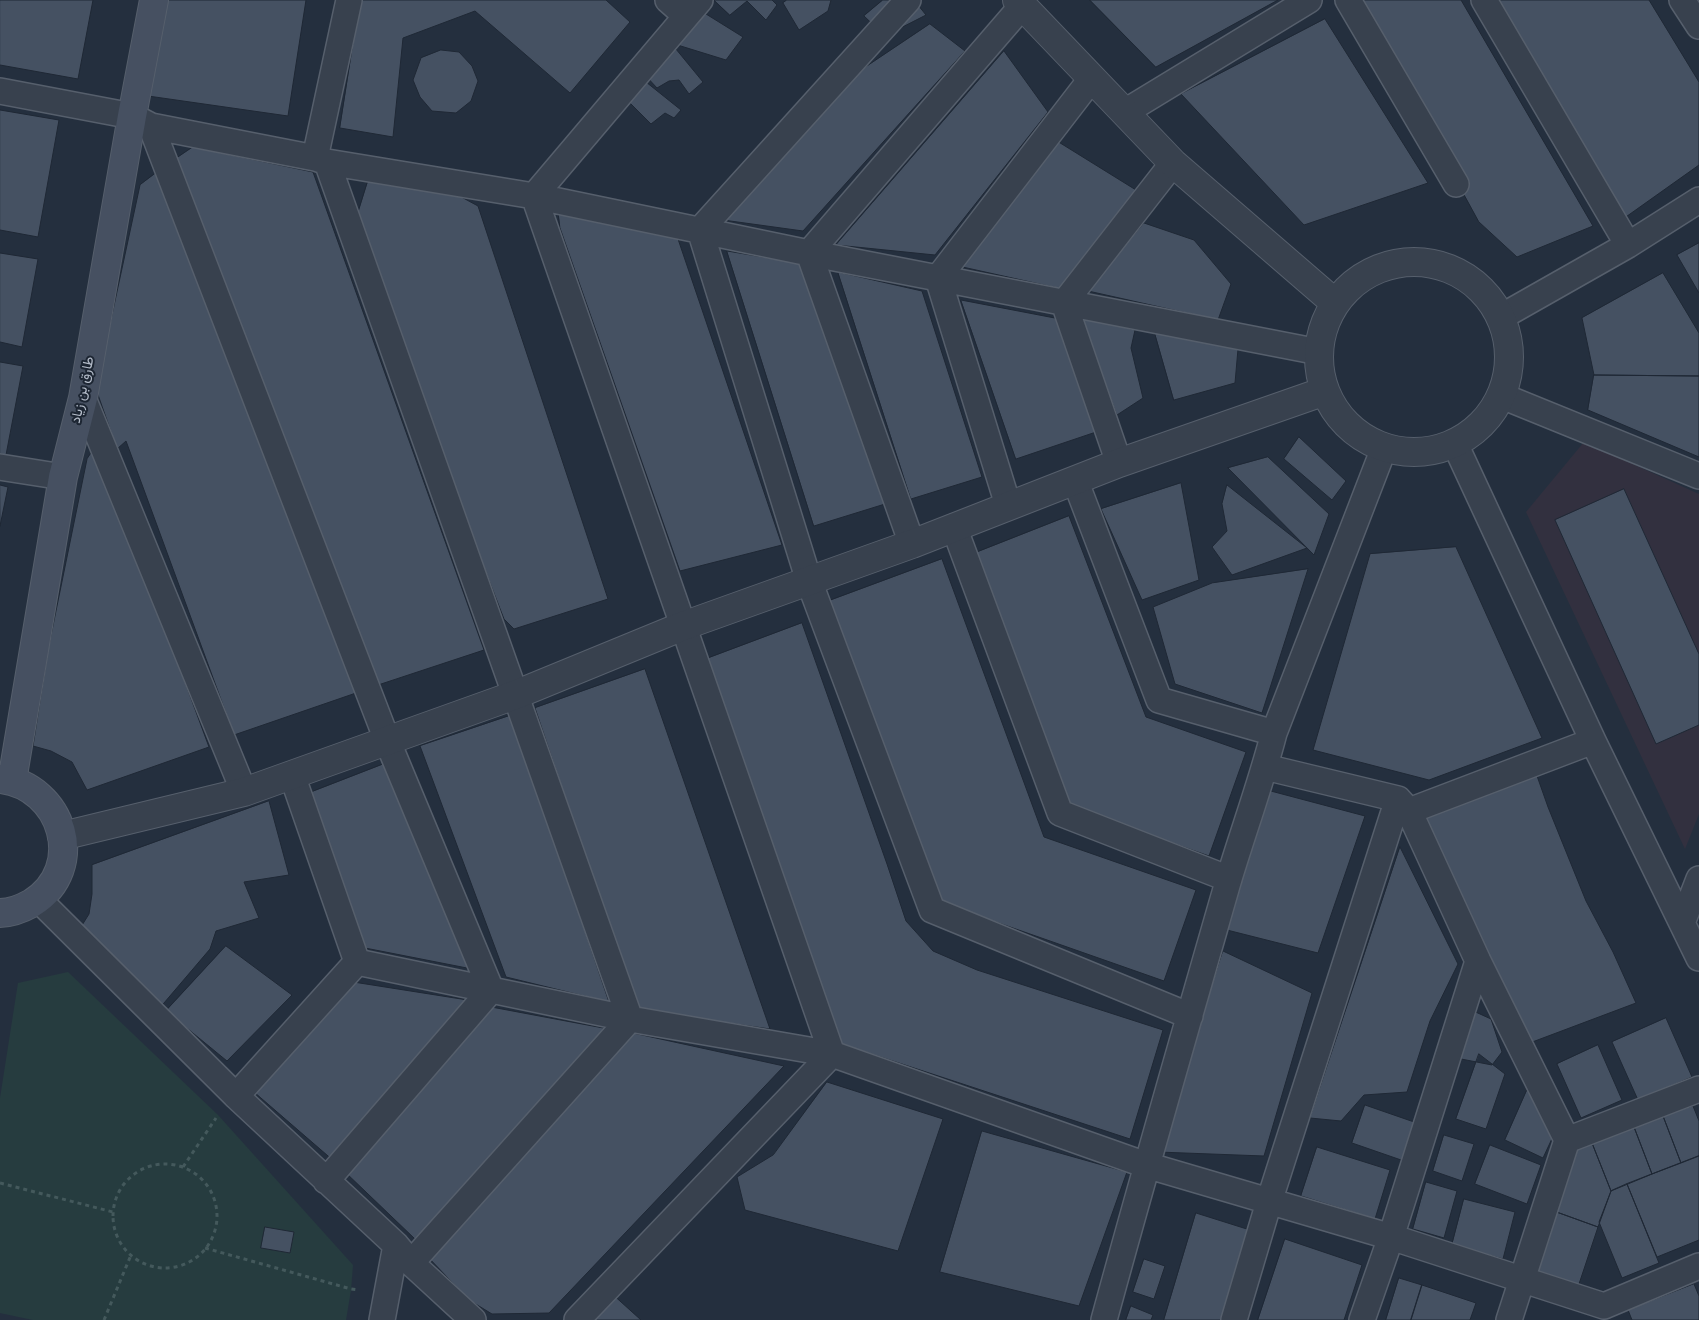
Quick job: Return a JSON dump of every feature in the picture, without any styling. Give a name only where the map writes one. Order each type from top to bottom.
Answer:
[{"type":"main road","name":"طارق بن زياد","points":[[6,780],[63,477],[83,398],[141,121],[154,0]]},
{"type":"main road","points":[[0,913],[22,909],[38,899],[50,886],[59,871],[63,854],[62,836],[56,817],[46,801],[30,788],[6,780]]},
{"type":"street","points":[[349,0],[321,160],[515,694],[630,1019]]},
{"type":"street","points":[[700,230],[908,0]]},
{"type":"street","points":[[1125,112],[1309,0]]},
{"type":"street","points":[[1348,0],[1456,184]]},
{"type":"street","points":[[1484,0],[1628,245]]},
{"type":"street","points":[[1682,0],[1699,26]]},
{"type":"street","points":[[809,254],[1020,3],[1173,163],[1335,303]]},
{"type":"street","points":[[534,196],[685,5]]},
{"type":"street","points":[[938,278],[1092,78]]},
{"type":"street","points":[[0,91],[321,160],[534,196],[809,254],[1319,352]]},
{"type":"street","points":[[141,121],[387,740],[491,990]]},
{"type":"street","points":[[1064,303],[1173,163]]},
{"type":"street","points":[[534,196],[832,1054]]},
{"type":"street","points":[[1501,317],[1628,245],[1699,200]]},
{"type":"street","points":[[700,230],[809,581],[932,910],[1190,1016]]},
{"type":"street","points":[[809,254],[912,544]]},
{"type":"street","points":[[1408,261],[1436,264],[1463,275],[1486,293],[1501,317],[1509,342],[1510,370],[1502,396],[1490,416],[1474,432],[1455,444],[1432,452],[1407,453],[1384,448],[1359,435],[1338,416],[1325,391],[1320,372],[1319,352],[1324,326],[1335,303],[1355,282],[1380,268],[1408,261]]},
{"type":"street","points":[[938,278],[1008,506]]},
{"type":"street","points":[[1064,303],[1119,463]]},
{"type":"street","points":[[62,836],[244,792],[515,694],[683,626],[912,544],[1119,463],[1325,391]]},
{"type":"street","points":[[1502,396],[1699,476]]},
{"type":"street","points":[[83,398],[244,792]]},
{"type":"street","points":[[1455,444],[1593,741],[1699,958]]},
{"type":"street","points":[[1104,1320],[1146,1165],[1229,879],[1274,733],[1384,448]]},
{"type":"street","points":[[0,467],[63,477]]},
{"type":"street","points":[[1075,480],[1159,700],[1274,733]]},
{"type":"street","points":[[954,527],[1060,813],[1229,879]]},
{"type":"street","points":[[1265,767],[1403,805],[1593,741]]},
{"type":"street","points":[[292,775],[357,962]]},
{"type":"street","points":[[1403,805],[1567,1140],[1509,1320]]},
{"type":"street","points":[[1234,1320],[1269,1202],[1403,805]]},
{"type":"street","points":[[1682,923],[1699,879]]},
{"type":"street","points":[[38,899],[236,1096],[473,1320]]},
{"type":"street","points":[[1362,1320],[1391,1237],[1478,961]]},
{"type":"street","points":[[357,962],[630,1019],[832,1054],[1146,1165],[1391,1237],[1604,1306],[1699,1266]]},
{"type":"street","points":[[236,1096],[357,962]]},
{"type":"street","points":[[326,1181],[491,990]]},
{"type":"street","points":[[382,1320],[387,1293],[403,1254],[630,1019]]},
{"type":"street","points":[[577,1320],[832,1054]]},
{"type":"street","points":[[1567,1140],[1699,1088]]},
{"type":"path","points":[[183,1167],[218,1115]]},
{"type":"path","points":[[167,1164],[183,1167],[197,1176],[208,1187],[215,1202],[214,1234],[205,1248],[193,1260],[178,1266],[161,1268],[145,1264],[130,1255],[121,1243],[114,1228],[113,1212],[117,1197],[124,1183],[137,1172],[151,1165],[167,1164]]},
{"type":"path","points":[[0,1182],[113,1212]]},
{"type":"path","points":[[205,1248],[351,1290],[387,1293]]},
{"type":"path","points":[[104,1320],[130,1255]]},
{"type":"shaded area","points":[[1584,442],[1699,494],[1699,814],[1685,849],[1526,512]]},
{"type":"green space","points":[[68,972],[218,1115],[353,1265],[346,1320],[33,1320],[0,1313],[0,1098],[18,983]]},
{"type":"building","points":[[0,0],[93,0],[78,79],[0,65]]},
{"type":"building","points":[[165,0],[306,0],[288,116],[148,96]]},
{"type":"building","points":[[360,0],[606,0],[630,22],[570,93],[475,11],[403,38],[393,137],[340,128]]},
{"type":"building","points":[[714,0],[772,0],[777,5],[766,20],[747,1],[730,15]]},
{"type":"building","points":[[787,0],[831,0],[828,11],[799,30],[783,3]]},
{"type":"building","points":[[883,0],[914,0],[926,15],[885,36],[864,16]]},
{"type":"building","points":[[1090,0],[1278,0],[1156,67]]},
{"type":"building","points":[[1358,0],[1461,0],[1593,226],[1517,257],[1479,222]]},
{"type":"building","points":[[1498,0],[1649,0],[1699,82],[1699,165],[1616,224]]},
{"type":"building","points":[[698,9],[743,37],[726,60],[671,43]]},
{"type":"building","points":[[1325,19],[1428,183],[1304,225],[1181,94]]},
{"type":"building","points":[[930,24],[965,51],[803,231],[723,220],[864,68]]},
{"type":"building","points":[[671,43],[703,82],[689,94],[679,80],[669,81],[657,88],[645,75]]},
{"type":"building","points":[[441,50],[459,52],[472,66],[478,81],[471,101],[456,113],[432,111],[420,97],[413,80],[421,58]]},
{"type":"building","points":[[1004,51],[1048,112],[935,255],[836,245]]},
{"type":"building","points":[[641,78],[681,110],[674,118],[665,113],[651,124],[624,97]]},
{"type":"building","points":[[0,110],[59,120],[38,237],[0,230]]},
{"type":"building","points":[[1057,141],[1136,190],[1062,289],[958,266]]},
{"type":"building","points":[[193,147],[313,172],[484,650],[372,687],[174,160]]},
{"type":"building","points":[[156,173],[356,693],[234,735],[126,441],[117,449],[96,389],[140,185]]},
{"type":"building","points":[[368,181],[454,193],[478,206],[608,599],[514,629],[504,619],[353,229]]},
{"type":"building","points":[[558,209],[678,239],[782,545],[680,571],[560,228]]},
{"type":"building","points":[[1144,223],[1194,240],[1231,284],[1218,320],[1088,291]]},
{"type":"building","points":[[1699,243],[1699,293],[1677,255]]},
{"type":"building","points":[[727,251],[799,263],[885,504],[814,526]]},
{"type":"building","points":[[0,253],[38,259],[22,347],[0,342]]},
{"type":"building","points":[[838,272],[922,291],[982,477],[911,499]]},
{"type":"building","points":[[1663,273],[1699,333],[1699,376],[1594,375],[1582,318]]},
{"type":"building","points":[[961,300],[1060,319],[1099,431],[1016,459]]},
{"type":"building","points":[[1081,316],[1135,330],[1131,348],[1143,398],[1117,415]]},
{"type":"building","points":[[1154,330],[1238,349],[1235,383],[1174,400]]},
{"type":"building","points":[[0,362],[23,366],[6,455],[0,454]]},
{"type":"building","points":[[1594,375],[1699,376],[1699,457],[1588,410]]},
{"type":"building","points":[[1299,437],[1346,481],[1332,500],[1284,459]]},
{"type":"building","points":[[97,444],[209,747],[87,790],[72,762],[51,751],[33,746],[48,650],[87,459]]},
{"type":"building","points":[[1268,457],[1329,514],[1314,555],[1228,468]]},
{"type":"building","points":[[1181,483],[1199,580],[1142,600],[1101,509]]},
{"type":"building","points":[[0,485],[8,487],[0,526]]},
{"type":"building","points":[[1227,485],[1307,548],[1232,575],[1212,547],[1227,531],[1222,504]]},
{"type":"building","points":[[1624,489],[1699,654],[1699,725],[1656,744],[1555,520]]},
{"type":"building","points":[[1069,516],[1146,717],[1246,752],[1209,856],[1065,805],[970,555]]},
{"type":"building","points":[[1456,547],[1542,738],[1429,780],[1313,750],[1370,554]]},
{"type":"building","points":[[942,559],[1044,837],[1196,890],[1164,981],[936,901],[826,602]]},
{"type":"building","points":[[1308,569],[1262,713],[1175,684],[1153,607],[1212,583]]},
{"type":"building","points":[[802,623],[906,921],[933,951],[977,970],[1163,1030],[1130,1139],[838,1043],[706,659]]},
{"type":"building","points":[[645,669],[770,1029],[637,1010],[535,708]]},
{"type":"building","points":[[512,715],[609,1002],[506,977],[420,746]]},
{"type":"building","points":[[389,762],[472,969],[365,948],[304,795]]},
{"type":"building","points":[[1536,773],[1586,901],[1613,952],[1636,1003],[1527,1044],[1425,819]]},
{"type":"building","points":[[1267,790],[1365,816],[1318,953],[1215,927]]},
{"type":"building","points":[[269,801],[289,875],[244,882],[259,918],[216,931],[210,949],[158,1010],[79,930],[89,914],[92,894],[92,865]]},
{"type":"building","points":[[1400,847],[1458,964],[1430,1021],[1407,1092],[1364,1095],[1341,1121],[1310,1118]]},
{"type":"building","points":[[226,946],[292,995],[227,1061],[166,1011]]},
{"type":"building","points":[[1223,951],[1312,993],[1264,1156],[1158,1152]]},
{"type":"building","points":[[347,981],[474,1001],[335,1162],[254,1092]]},
{"type":"building","points":[[486,1006],[614,1030],[415,1239],[344,1171]]},
{"type":"building","points":[[1469,1009],[1491,1019],[1502,1052],[1492,1065],[1456,1058]]},
{"type":"building","points":[[1666,1018],[1692,1077],[1638,1100],[1612,1042]]},
{"type":"building","points":[[633,1033],[784,1066],[549,1313],[492,1314],[469,1300],[426,1255]]},
{"type":"building","points":[[1598,1045],[1622,1100],[1581,1118],[1557,1064]]},
{"type":"building","points":[[1479,1054],[1505,1074],[1486,1129],[1456,1119]]},
{"type":"building","points":[[1531,1081],[1556,1130],[1543,1158],[1505,1140]]},
{"type":"building","points":[[827,1082],[943,1119],[898,1251],[745,1210],[737,1177],[773,1155]]},
{"type":"building","points":[[1365,1105],[1417,1123],[1404,1161],[1352,1143]]},
{"type":"building","points":[[1693,1106],[1699,1121],[1699,1156],[1681,1163],[1663,1116]]},
{"type":"building","points":[[1663,1116],[1681,1163],[1652,1174],[1634,1127]]},
{"type":"building","points":[[1634,1127],[1652,1174],[1611,1191],[1592,1143]]},
{"type":"building","points":[[982,1131],[1127,1172],[1079,1306],[940,1272]]},
{"type":"building","points":[[1444,1135],[1474,1144],[1462,1181],[1433,1171]]},
{"type":"building","points":[[1592,1143],[1611,1191],[1598,1227],[1551,1210],[1572,1151]]},
{"type":"building","points":[[1490,1145],[1541,1165],[1527,1204],[1475,1184]]},
{"type":"building","points":[[1317,1147],[1390,1170],[1375,1219],[1301,1196]]},
{"type":"building","points":[[1699,1156],[1699,1240],[1657,1257],[1627,1184]]},
{"type":"building","points":[[1426,1182],[1457,1191],[1444,1238],[1413,1229]]},
{"type":"building","points":[[1627,1184],[1659,1263],[1622,1278],[1599,1222],[1611,1191]]},
{"type":"building","points":[[1464,1199],[1515,1212],[1503,1259],[1452,1245]]},
{"type":"building","points":[[1551,1210],[1598,1227],[1578,1287],[1530,1271]]},
{"type":"building","points":[[1196,1213],[1250,1230],[1222,1320],[1164,1320]]},
{"type":"building","points":[[265,1227],[294,1232],[290,1253],[261,1248]]},
{"type":"building","points":[[1285,1239],[1362,1265],[1344,1320],[1258,1320]]},
{"type":"building","points":[[1144,1259],[1165,1266],[1154,1299],[1133,1292]]},
{"type":"building","points":[[1399,1278],[1422,1285],[1411,1320],[1386,1320]]},
{"type":"building","points":[[1694,1284],[1699,1296],[1699,1320],[1632,1320],[1628,1310]]},
{"type":"building","points":[[1422,1285],[1476,1303],[1470,1320],[1411,1320]]},
{"type":"building","points":[[610,1292],[641,1320],[585,1320]]},
{"type":"building","points":[[1131,1306],[1153,1315],[1151,1320],[1126,1320]]}]
